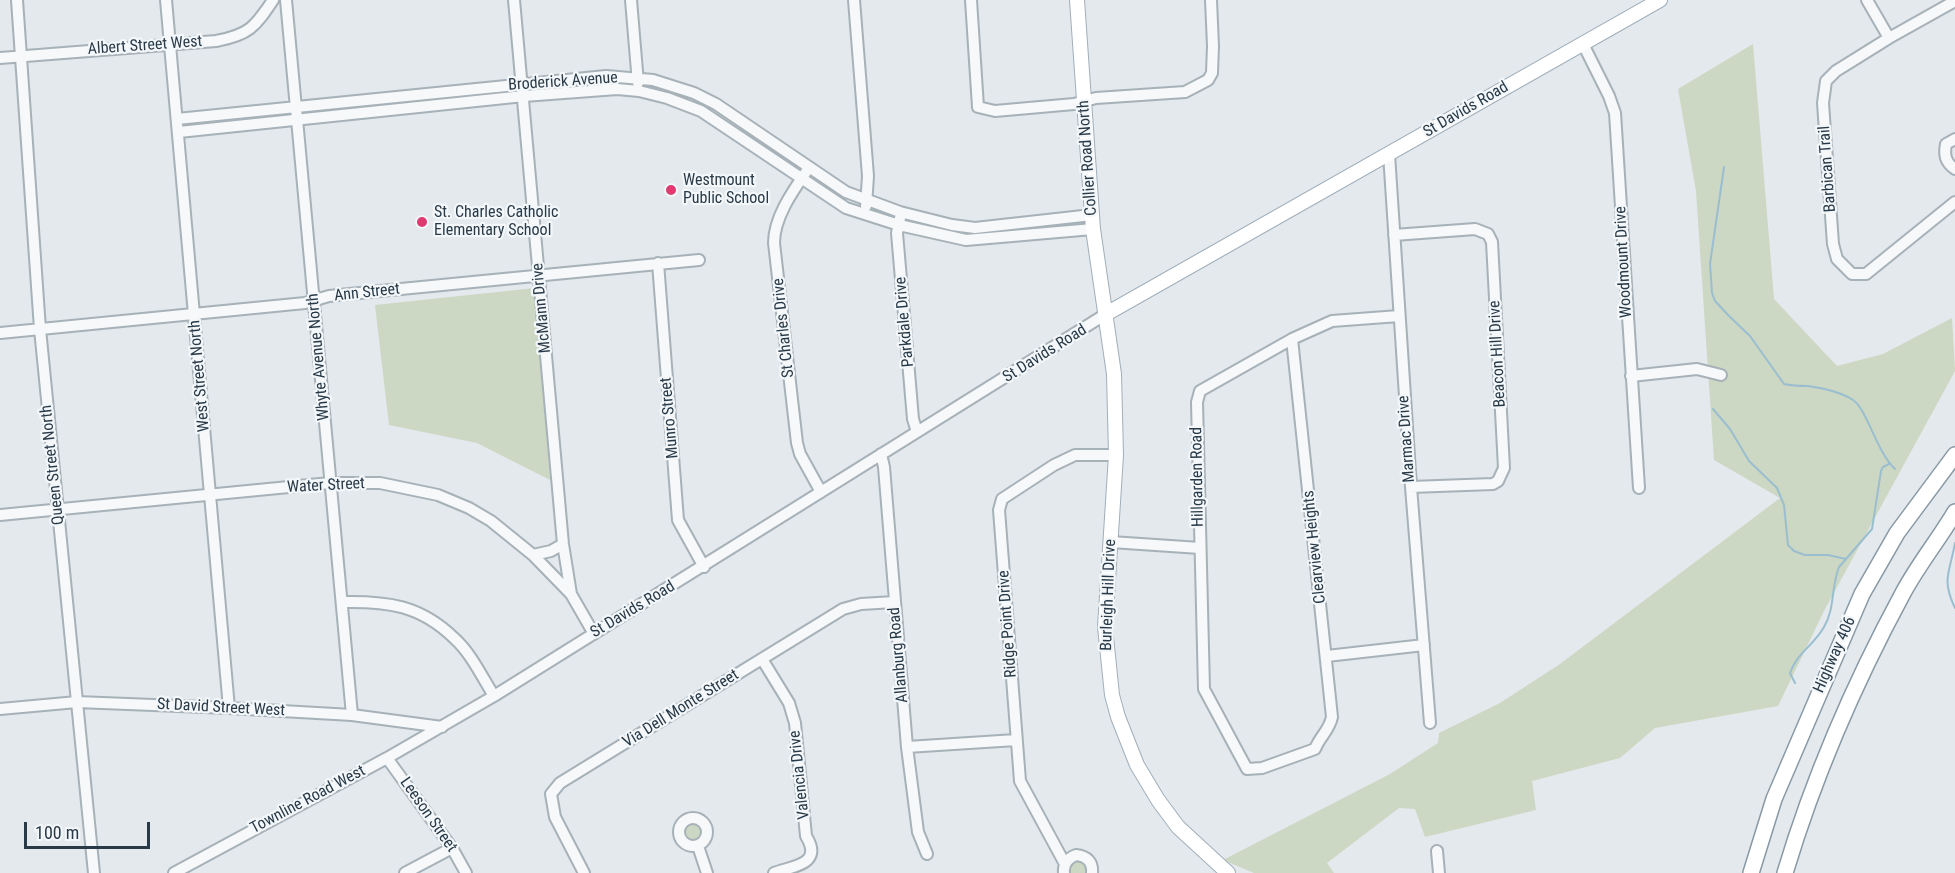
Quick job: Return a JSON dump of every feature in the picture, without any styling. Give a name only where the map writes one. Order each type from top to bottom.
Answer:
[{"type":"highway","points":[[1897,532],[1955,447]]},
{"type":"highway","name":"Highway 406","points":[[1751,873],[1774,799],[1862,594],[1897,532],[1955,455]]},
{"type":"highway","name":"Highway 406","points":[[1786,873],[1799,825],[1848,702],[1905,590],[1955,513]]},
{"type":"highway","points":[[1747,873],[1774,799]]},
{"type":"main road","name":"Collier Road North","points":[[1077,0],[1093,222],[1106,314]]},
{"type":"main road","name":"St Davids Road","points":[[1106,314],[1660,0]]},
{"type":"main road","name":"Burleigh Hill Drive","points":[[1106,314],[1114,374],[1116,455],[1105,627],[1112,695],[1137,765],[1158,800],[1178,827],[1228,873]]},
{"type":"street","name":"Queen Street North","points":[[17,0],[40,329],[94,873]]},
{"type":"street","name":"West Street North","points":[[166,0],[229,708]]},
{"type":"street","name":"Albert Street West","points":[[0,58],[216,41],[246,33],[273,0]]},
{"type":"street","name":"Whyte Avenue North","points":[[286,0],[352,715]]},
{"type":"street","name":"McMann Drive","points":[[514,0],[563,544],[571,594]]},
{"type":"street","points":[[631,0],[639,91]]},
{"type":"street","points":[[854,0],[868,176],[868,202],[864,214]]},
{"type":"street","points":[[970,0],[978,107],[995,111],[1074,104],[1096,98],[1185,92],[1208,80],[1212,73],[1211,0]]},
{"type":"street","points":[[1867,0],[1889,38]]},
{"type":"street","name":"Barbican Trail","points":[[1955,1],[1836,71],[1826,81],[1823,103],[1833,244],[1837,259],[1852,274],[1866,274],[1955,202]]},
{"type":"street","name":"Woodmount Drive","points":[[1583,44],[1615,113],[1639,488]]},
{"type":"street","name":"Broderick Avenue","points":[[177,119],[606,76],[638,78],[670,84],[716,104],[846,192],[868,202],[952,225],[975,228],[1093,222]]},
{"type":"street","name":"Broderick Avenue","points":[[179,132],[602,89],[639,91],[667,98],[701,111],[846,208],[899,225],[966,240],[1093,222]]},
{"type":"street","points":[[1955,139],[1946,144],[1944,155],[1955,169]]},
{"type":"street","name":"Marmac Drive","points":[[1389,154],[1411,488],[1430,723]]},
{"type":"street","name":"St Charles Drive","points":[[809,167],[777,221],[774,243],[797,443],[800,454],[821,492]]},
{"type":"street","name":"Parkdale Drive","points":[[900,212],[897,233],[913,419],[917,432]]},
{"type":"street","name":"Beacon Hill Drive","points":[[1394,236],[1475,229],[1488,234],[1492,242],[1504,468],[1498,481],[1493,484],[1411,488]]},
{"type":"street","name":"Ann Street","points":[[0,333],[304,303],[329,296],[699,260]]},
{"type":"street","name":"Munro Street","points":[[657,263],[678,520],[704,567]]},
{"type":"street","name":"St Davids Road","points":[[442,727],[704,567],[1106,314]]},
{"type":"street","name":"Hillgarden Road","points":[[1315,749],[1262,768],[1247,769],[1204,689],[1197,402],[1200,391],[1292,339],[1332,321],[1399,316]]},
{"type":"street","name":"Clearview Heights","points":[[1292,339],[1332,717],[1329,730],[1319,738],[1315,749]]},
{"type":"street","points":[[1631,376],[1697,369],[1721,375]]},
{"type":"street","name":"Allanburg Road","points":[[881,454],[884,467],[907,747],[918,832],[927,854]]},
{"type":"street","name":"Ridge Point Drive","points":[[1092,873],[1089,861],[1081,855],[1072,857],[1065,868],[1021,785],[999,510],[1002,499],[1054,465],[1075,455],[1116,455]]},
{"type":"street","name":"Water Street","points":[[0,515],[330,483],[380,483],[438,495],[469,508],[491,521],[533,555],[571,594],[594,634]]},
{"type":"street","points":[[1111,542],[1200,548]]},
{"type":"street","points":[[533,555],[551,551],[563,544]]},
{"type":"street","points":[[342,602],[377,601],[421,614],[455,638],[494,696]]},
{"type":"street","name":"Via Dell Monte Street","points":[[584,873],[555,817],[551,794],[560,783],[843,609],[861,604],[894,602]]},
{"type":"street","points":[[1327,656],[1424,645]]},
{"type":"street","name":"Valencia Drive","points":[[762,659],[789,703],[795,723],[806,836],[812,844],[810,857],[801,867],[774,873]]},
{"type":"street","name":"St David Street West","points":[[0,709],[77,702],[229,708],[352,715],[442,727]]},
{"type":"street","name":"Townline Road West","points":[[174,873],[442,727]]},
{"type":"street","points":[[907,747],[1016,740]]},
{"type":"street","name":"Leeson Street","points":[[387,758],[452,848],[466,873]]},
{"type":"street","points":[[698,846],[707,873]]},
{"type":"street","points":[[405,873],[452,848]]},
{"type":"street","points":[[1437,851],[1439,873]]},
{"type":"green space","points":[[1753,44],[1774,299],[1837,366],[1883,354],[1952,318],[1955,371],[1825,609],[1778,706],[1655,728],[1620,758],[1532,781],[1536,810],[1425,837],[1415,809],[1399,808],[1327,863],[1334,873],[1254,873],[1223,860],[1390,774],[1438,743],[1439,733],[1500,703],[1560,664],[1780,498],[1714,460],[1696,191],[1678,89]]},
{"type":"green space","points":[[535,288],[550,480],[477,443],[389,425],[375,305]]},
{"type":"green space","points":[[689,823],[697,823],[702,828],[700,839],[689,841],[684,836],[684,828]]},
{"type":"green space","points":[[1076,860],[1085,863],[1086,873],[1070,873],[1069,866]]},
{"type":"waterway","points":[[1724,167],[1710,264],[1712,293],[1715,301],[1750,336],[1784,384],[1825,389],[1853,400],[1863,412],[1883,453],[1895,469]]},
{"type":"waterway","points":[[1713,409],[1730,429],[1749,461],[1777,488],[1784,505],[1788,545],[1794,551],[1805,555],[1828,555],[1846,559]]},
{"type":"waterway","points":[[1795,683],[1790,673],[1827,620],[1839,567],[1872,529],[1881,471],[1889,464]]},
{"type":"waterway","points":[[1955,543],[1948,582],[1948,590],[1955,608]]},
{"type":"place","name":"Westmount Public School","points":[[671,190]]},
{"type":"place","name":"St. Charles Catholic Elementary School","points":[[422,222]]}]
